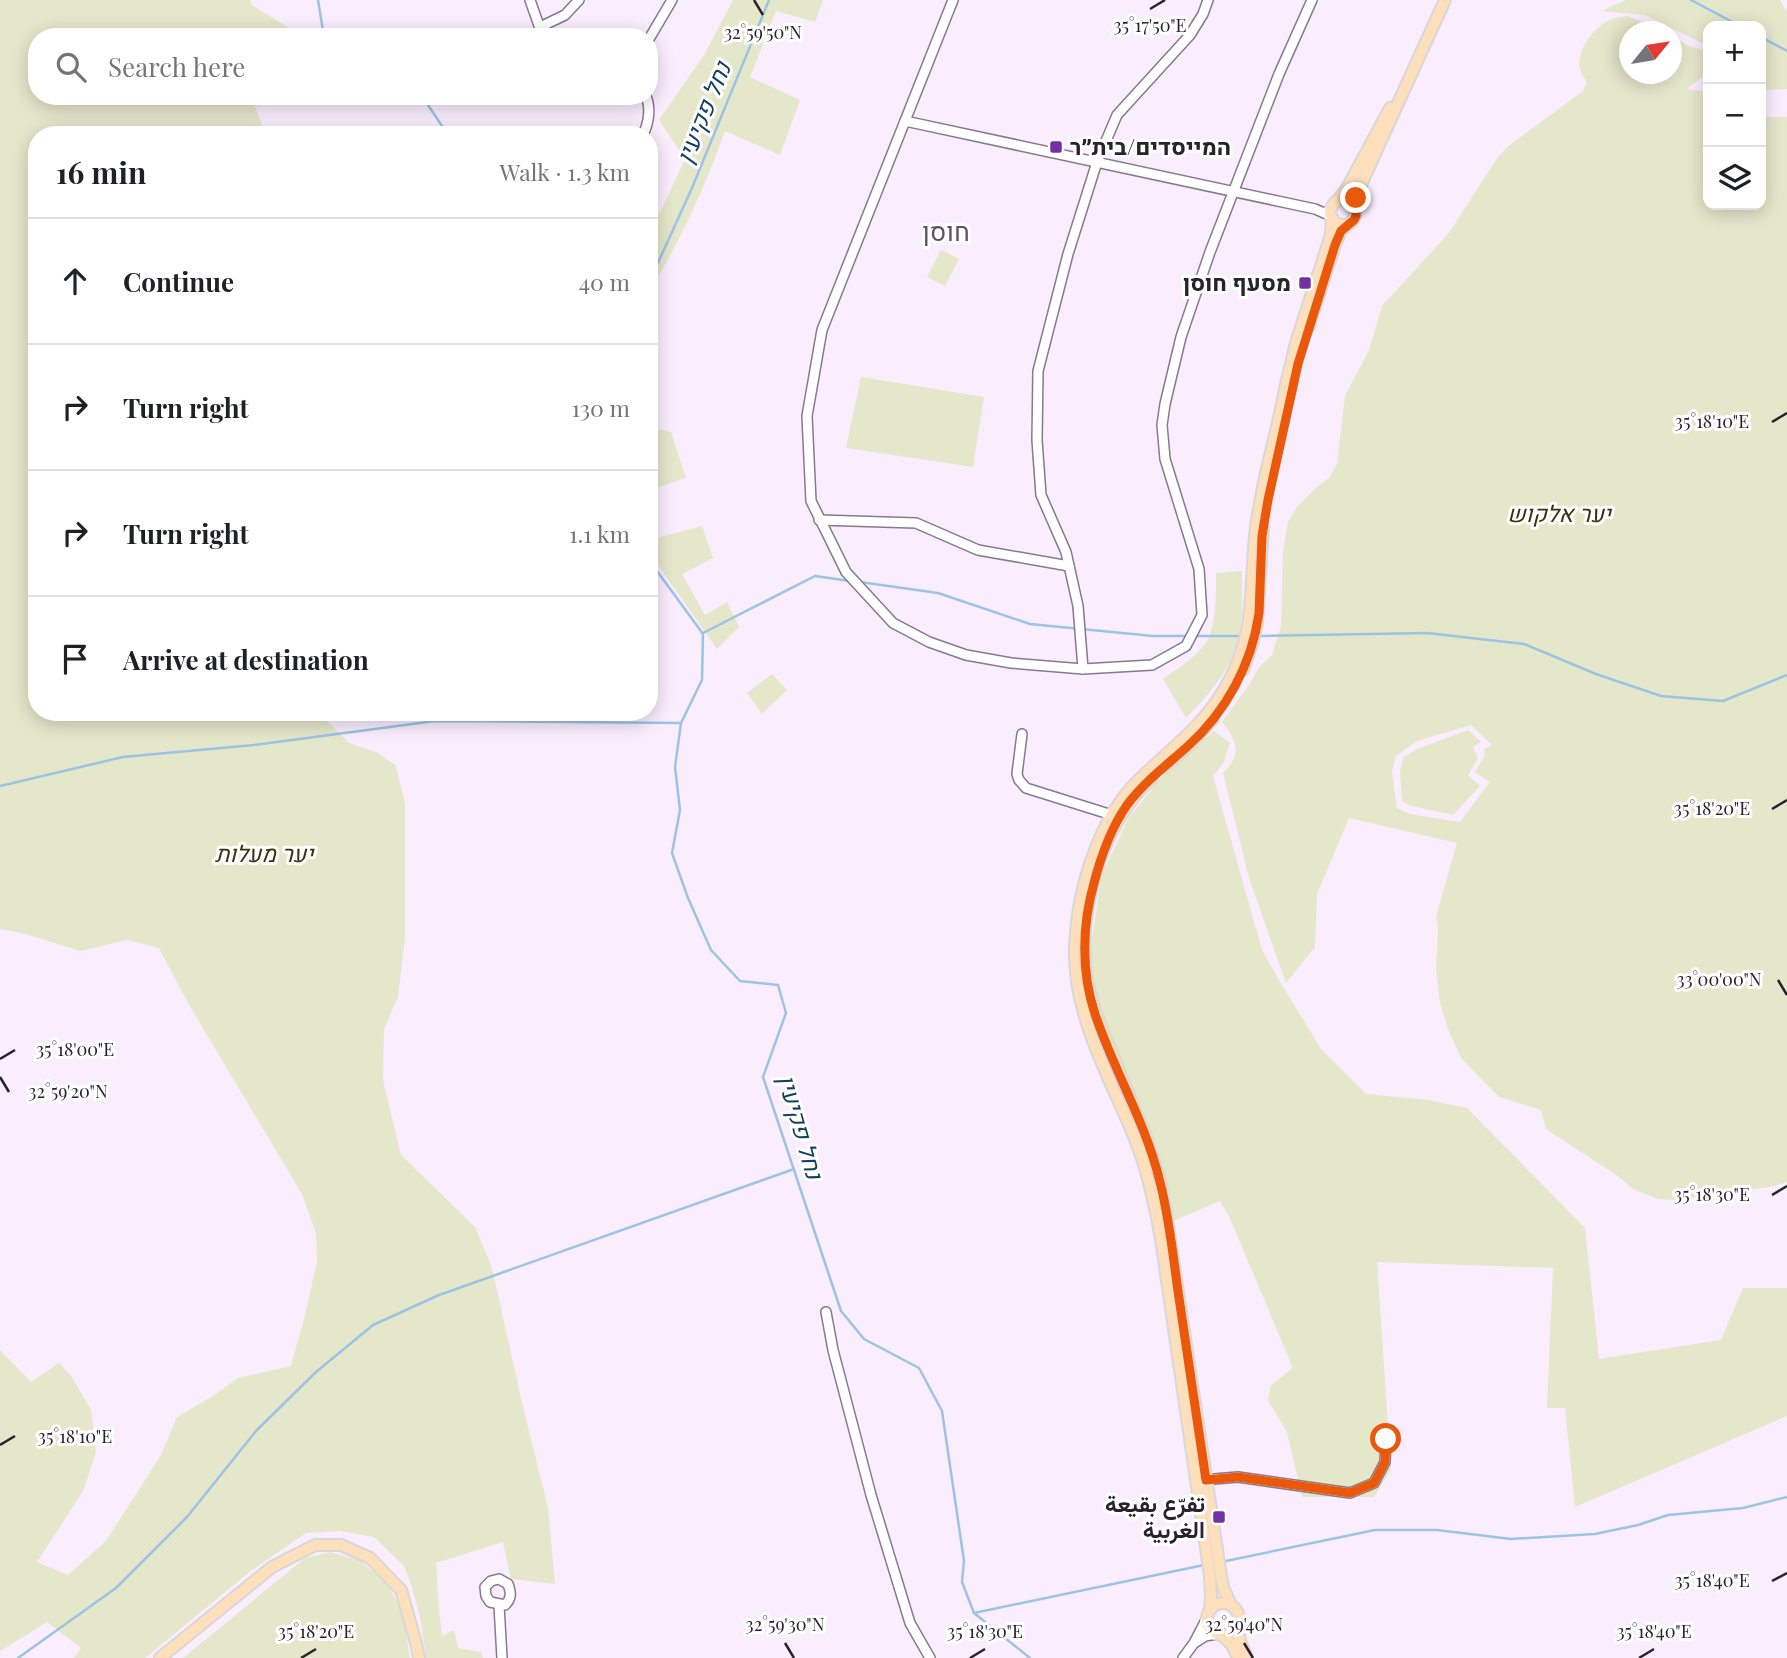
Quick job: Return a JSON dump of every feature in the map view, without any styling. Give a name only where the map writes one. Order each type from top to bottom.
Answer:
[{"type":"main road","points":[[1238,1658],[1232,1645],[1210,1628],[1210,1576],[1153,1194],[1136,1140],[1092,1037],[1081,1002],[1075,953],[1079,914],[1097,846],[1112,815],[1134,785],[1209,713],[1226,688],[1240,658],[1251,612],[1259,505],[1295,347],[1331,234],[1330,211],[1346,190],[1392,103],[1438,0]]},
{"type":"main road","points":[[1247,1658],[1239,1638],[1238,1613],[1231,1605],[1220,1576],[1160,1180],[1138,1115],[1095,1013],[1085,959],[1086,921],[1093,884],[1116,822],[1147,782],[1190,744],[1215,717],[1235,686],[1248,658],[1259,613],[1263,524],[1298,364],[1335,245],[1341,231],[1354,220],[1359,189],[1445,0]]},
{"type":"main road","points":[[1335,202],[1346,200],[1355,208]]},
{"type":"main road","points":[[1331,217],[1339,225],[1347,225]]},
{"type":"main road","points":[[160,1658],[272,1567],[315,1545],[341,1545],[370,1558],[401,1590],[419,1658]]},
{"type":"main road","points":[[1208,1614],[1220,1603],[1231,1605]]},
{"type":"main road","points":[[1220,1634],[1232,1632],[1238,1624]]},
{"type":"street","points":[[530,0],[540,27],[565,15],[579,0]]},
{"type":"street","points":[[655,28],[672,0]]},
{"type":"street","points":[[953,0],[822,330],[807,416],[811,500],[846,572],[893,623],[929,642],[967,654],[1011,663],[1083,670],[1152,664],[1186,646],[1202,615],[1199,569],[1166,458],[1162,425],[1165,404],[1181,337],[1210,253],[1279,74],[1312,0]]},
{"type":"street","points":[[1083,670],[1078,606],[1066,552],[1041,495],[1037,440],[1038,371],[1068,254],[1097,162],[1117,115],[1190,35],[1208,0]]},
{"type":"street","points":[[647,126],[648,105]]},
{"type":"street","points":[[905,121],[1315,209],[1331,217]]},
{"type":"street","points":[[1315,209],[1335,202]]},
{"type":"street","points":[[820,520],[916,523],[978,550],[1069,566]]},
{"type":"street","points":[[1023,734],[1017,774],[1026,788],[1112,815]]},
{"type":"street","points":[[826,1312],[833,1350],[871,1495],[910,1623],[930,1658]]},
{"type":"street","points":[[1198,1497],[1200,1485],[1206,1480],[1238,1477],[1350,1493],[1374,1483],[1385,1462],[1386,1439]]},
{"type":"street","points":[[499,1605],[502,1658]]},
{"type":"street","points":[[1183,1658],[1194,1643],[1208,1614]]},
{"type":"street","points":[[1194,1643],[1205,1636],[1220,1634]]},
{"type":"green space","name":"יער מעלות","points":[[0,0],[250,0],[253,6],[289,28],[28,28],[28,105],[254,105],[263,126],[28,126],[28,721],[327,721],[349,743],[376,752],[396,766],[405,804],[405,937],[398,997],[384,1029],[383,1080],[401,1155],[475,1227],[492,1268],[548,1508],[555,1584],[511,1579],[503,1542],[436,1563],[442,1636],[454,1630],[458,1648],[481,1652],[483,1658],[426,1658],[421,1622],[404,1566],[374,1537],[340,1531],[306,1533],[252,1570],[145,1658],[74,1658],[81,1648],[47,1622],[0,1651],[0,1350],[31,1382],[59,1363],[72,1377],[91,1410],[96,1452],[83,1491],[37,1562],[68,1575],[106,1541],[161,1455],[177,1417],[238,1378],[291,1366],[317,1262],[316,1233],[302,1194],[188,1003],[159,948],[127,940],[81,951],[0,929]]},
{"type":"green space","points":[[733,0],[823,0],[815,22],[776,11],[750,77],[800,100],[780,155],[725,131],[691,214],[658,276],[658,215],[685,159],[659,120],[704,55]]},
{"type":"green space","points":[[1626,0],[1780,0],[1787,12],[1787,89],[1766,90],[1766,21],[1703,21],[1703,44],[1682,33],[1682,21],[1657,21],[1645,15],[1602,11]]},
{"type":"green space","name":"יער אלקוש","points":[[1628,16],[1639,21],[1619,21],[1619,84],[1682,84],[1682,42],[1703,50],[1703,76],[1687,89],[1703,91],[1703,210],[1766,210],[1766,117],[1787,117],[1787,1182],[1679,1200],[1658,1199],[1633,1189],[1618,1176],[1546,1129],[1541,1110],[1499,1097],[1461,1058],[1440,1003],[1436,969],[1436,917],[1457,843],[1349,818],[1317,894],[1315,947],[1286,983],[1249,878],[1223,773],[1233,760],[1236,748],[1222,722],[1260,666],[1272,655],[1281,626],[1283,551],[1288,522],[1297,507],[1329,478],[1337,464],[1345,396],[1369,350],[1382,306],[1449,233],[1507,147],[1583,91],[1587,82],[1581,73],[1580,56],[1592,34],[1613,18]],"holes":[[[1471,725],[1492,745],[1484,749],[1485,755],[1475,772],[1490,782],[1460,822],[1410,814],[1397,808],[1392,772],[1396,756],[1417,741]]]},
{"type":"green space","points":[[941,250],[959,259],[945,286],[927,277]]},
{"type":"green space","points":[[861,377],[984,397],[973,467],[846,448]]},
{"type":"green space","points":[[658,429],[671,432],[686,478],[658,487]]},
{"type":"green space","points":[[702,526],[713,558],[682,574],[705,615],[727,602],[739,627],[717,649],[658,565],[658,538]]},
{"type":"green space","points":[[1242,571],[1241,619],[1236,647],[1221,676],[1186,718],[1163,679],[1194,656],[1208,639],[1214,615],[1216,573]]},
{"type":"green space","points":[[772,674],[787,690],[762,714],[747,693]]},
{"type":"green space","points":[[1468,730],[1481,742],[1473,747],[1478,758],[1468,775],[1480,786],[1453,815],[1412,806],[1402,801],[1400,770],[1404,757],[1417,749]]},
{"type":"green space","points":[[1214,731],[1230,743],[1224,762],[1213,776],[1262,950],[1321,1049],[1366,1094],[1428,1100],[1467,1108],[1585,1228],[1599,1359],[1721,1340],[1743,1288],[1787,1288],[1787,1416],[1575,1507],[1565,1408],[1547,1408],[1553,1268],[1377,1262],[1391,1470],[1374,1497],[1302,1497],[1287,1432],[1268,1400],[1271,1385],[1293,1368],[1229,1216],[1220,1201],[1173,1221],[1163,1173],[1095,1002],[1090,955],[1101,877],[1128,819],[1166,771]]},
{"type":"green space","points":[[330,1552],[361,1561],[389,1586],[403,1615],[410,1658],[183,1658],[305,1558]]},
{"type":"waterway","points":[[318,0],[323,28]]},
{"type":"waterway","name":"נחל פקיעין","points":[[658,263],[692,188],[769,0]]},
{"type":"waterway","points":[[1691,0],[1731,21]]},
{"type":"waterway","points":[[1766,40],[1787,51]]},
{"type":"waterway","points":[[428,105],[442,126]]},
{"type":"waterway","name":"נחל פקיעין","points":[[658,572],[703,634],[702,680],[681,723],[675,767],[680,810],[672,853],[711,950],[740,981],[778,985],[786,1013],[763,1077],[841,1311],[864,1339],[919,1368],[942,1411],[964,1561],[962,1582],[974,1613],[1030,1658]]},
{"type":"waterway","points":[[703,633],[815,576],[850,581]]},
{"type":"waterway","points":[[860,582],[938,593],[1030,624],[1153,636],[1187,636]]},
{"type":"waterway","points":[[1257,636],[1427,633],[1524,644],[1596,674],[1661,696],[1723,701],[1787,675]]},
{"type":"waterway","points":[[1194,636],[1243,636]]},
{"type":"waterway","points":[[0,786],[123,757],[254,745],[435,721],[681,723]]},
{"type":"waterway","points":[[18,1658],[116,1588],[187,1517],[256,1431],[316,1372],[373,1325],[439,1295],[794,1169]]},
{"type":"waterway","points":[[1221,1562],[1375,1530],[1437,1530],[1511,1539],[1595,1534],[1638,1525],[1668,1515],[1743,1508],[1787,1497]]},
{"type":"waterway","points":[[974,1613],[1204,1565]]},
{"type":"place","name":"המייסדים/בית״ר","points":[[1056,147]]},
{"type":"place","name":"מסעף חוסן","points":[[1305,283]]},
{"type":"place","name":"تفرّع بقيعة الغربية","points":[[1219,1517]]},
{"type":"district","name":"חוסן","points":[[946,232]]},
{"type":"route","points":[[1356,198],[1356,216],[1341,231],[1335,245],[1298,364],[1263,524],[1259,613],[1248,658],[1235,686],[1215,717],[1190,744],[1147,782],[1113,828],[1093,884],[1086,921],[1085,959],[1095,1013],[1138,1115],[1160,1180],[1206,1480],[1238,1477],[1350,1493],[1374,1483],[1385,1462],[1386,1439]]}]
